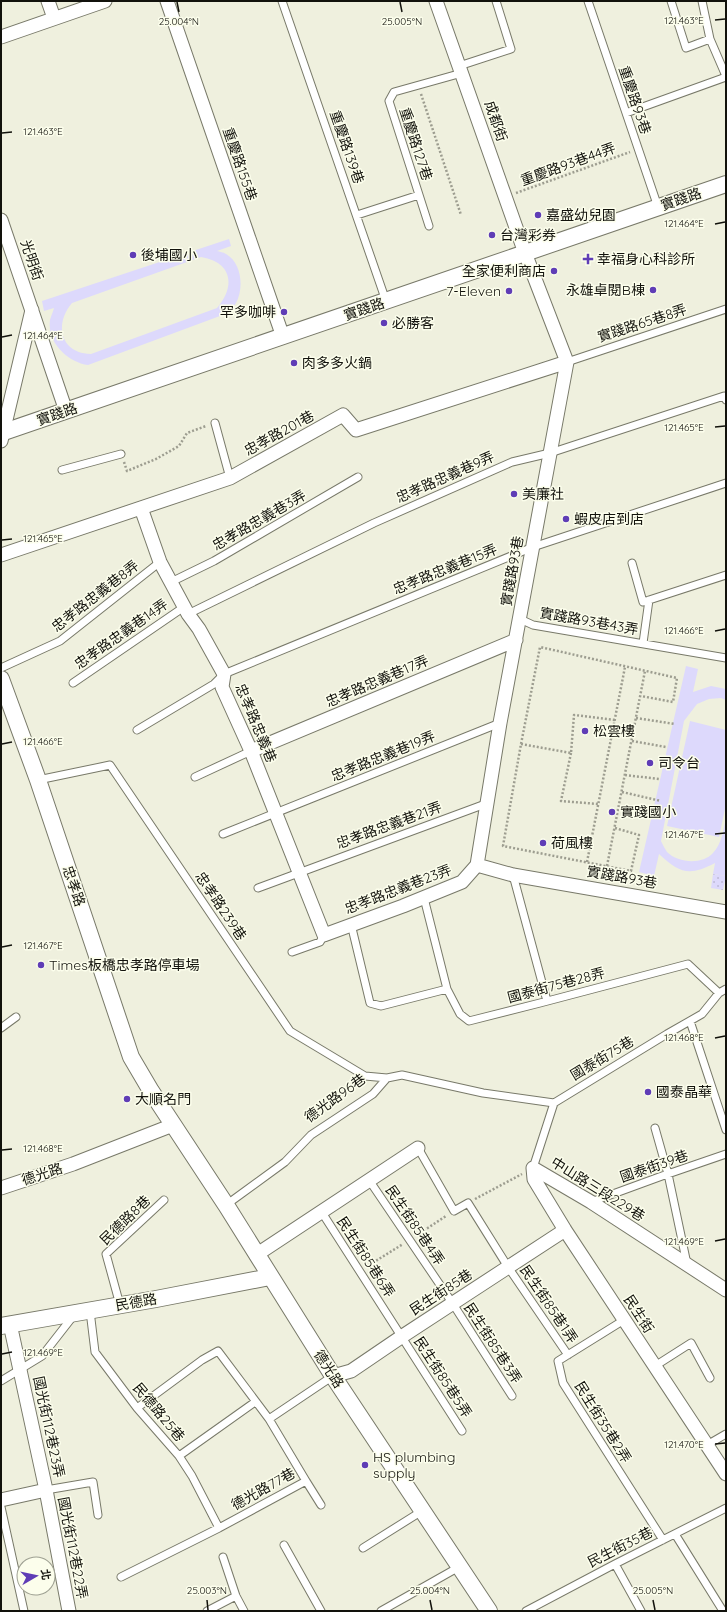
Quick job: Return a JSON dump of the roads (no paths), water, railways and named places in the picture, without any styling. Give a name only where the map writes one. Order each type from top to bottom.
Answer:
[{"type":"street","points":[[48,1],[54,18]]},
{"type":"street","points":[[1,36],[105,1]]},
{"type":"street","name":"重慶路155巷","points":[[167,1],[283,336]]},
{"type":"street","name":"成都街","points":[[436,1],[525,253]]},
{"type":"street","name":"實踐路","points":[[2,436],[66,411],[726,184]]},
{"type":"street","name":"光明街","points":[[1,220],[66,411]]},
{"type":"street","points":[[525,253],[567,362]]},
{"type":"street","points":[[2,436],[32,310]]},
{"type":"street","name":"實踐路93巷","points":[[567,362],[500,723],[477,865],[513,875],[726,912]]},
{"type":"street","name":"忠孝路201巷","points":[[1,555],[230,478],[343,415],[356,430],[567,362]]},
{"type":"street","name":"忠孝路忠義巷","points":[[141,508],[160,562],[186,610],[199,629],[224,674],[222,687],[251,752],[324,935]]},
{"type":"street","name":"忠孝路忠義巷17弄","points":[[251,752],[516,640]]},
{"type":"street","name":"忠孝路","points":[[1,679],[38,780],[131,1057],[150,1091]]},
{"type":"street","name":"忠孝路忠義巷23弄","points":[[324,935],[424,898],[462,882],[477,865]]},
{"type":"street","name":"德光路","points":[[150,1091],[226,1205],[333,1376],[488,1611]]},
{"type":"street","name":"德光路","points":[[1,1188],[73,1164],[173,1125]]},
{"type":"street","points":[[256,1255],[418,1148]]},
{"type":"street","name":"中山路三段229巷","points":[[533,1168],[591,1202],[726,1290]]},
{"type":"street","name":"民生街","points":[[533,1168],[534,1179],[565,1230],[726,1474]]},
{"type":"street","name":"民生街85巷","points":[[333,1376],[350,1371],[401,1336],[565,1230]]},
{"type":"street","name":"民德路","points":[[6,1325],[270,1277]]},
{"type":"street","name":"國光街112巷23弄","points":[[6,1325],[20,1370],[46,1490]]},
{"type":"street","points":[[1,1500],[46,1490]]},
{"type":"street","name":"國光街112巷22弄","points":[[46,1490],[68,1611]]},
{"type":"lane","name":"重慶路139巷","points":[[282,1],[386,301]]},
{"type":"lane","name":"重慶路127巷","points":[[429,226],[389,101],[394,92],[418,86],[511,49],[496,1]]},
{"type":"lane","name":"重慶路93巷","points":[[588,1],[658,207]]},
{"type":"lane","points":[[672,1],[686,48],[710,39]]},
{"type":"lane","points":[[626,112],[726,76],[710,39],[702,1]]},
{"type":"lane","points":[[357,215],[419,195]]},
{"type":"lane","name":"實踐路65巷8弄","points":[[567,362],[726,309]]},
{"type":"lane","name":"忠孝路忠義巷9弄","points":[[186,610],[381,520],[512,462],[550,454],[725,398]]},
{"type":"lane","points":[[215,423],[230,478]]},
{"type":"lane","points":[[62,470],[121,454]]},
{"type":"lane","name":"忠孝路忠義巷3弄","points":[[171,582],[214,561],[358,477]]},
{"type":"lane","name":"忠孝路忠義巷15弄","points":[[137,730],[214,684],[224,674],[533,547],[726,483]]},
{"type":"lane","name":"忠孝路忠義巷8弄","points":[[1,668],[60,641],[160,562]]},
{"type":"lane","points":[[632,563],[643,602],[726,576]]},
{"type":"lane","points":[[643,644],[649,600]]},
{"type":"lane","name":"忠孝路忠義巷14弄","points":[[73,683],[186,610]]},
{"type":"lane","name":"實踐路93巷43弄","points":[[520,619],[533,625],[726,658]]},
{"type":"lane","name":"忠孝路忠義巷19弄","points":[[223,834],[500,723]]},
{"type":"lane","points":[[195,777],[251,752]]},
{"type":"lane","name":"忠孝路239巷","points":[[38,780],[110,765],[290,1031],[365,1076],[387,1078]]},
{"type":"lane","name":"忠孝路忠義巷21弄","points":[[258,888],[488,803]]},
{"type":"lane","points":[[513,875],[547,1001]]},
{"type":"lane","name":"國泰街75巷28弄","points":[[424,898],[447,989],[460,1014],[469,1021],[688,964],[719,992]]},
{"type":"lane","points":[[351,924],[370,1003],[381,1006],[447,989]]},
{"type":"lane","points":[[292,952],[320,942],[324,935]]},
{"type":"lane","name":"國泰街75巷","points":[[554,1103],[702,1014],[719,992],[726,989]]},
{"type":"lane","points":[[1,1028],[16,1017]]},
{"type":"lane","points":[[690,1020],[726,1130]]},
{"type":"lane","name":"德光路96巷","points":[[226,1205],[286,1162],[311,1135],[373,1094],[387,1078],[402,1075],[483,1093],[554,1103]]},
{"type":"lane","points":[[533,1168],[554,1103]]},
{"type":"lane","points":[[655,1128],[668,1174],[687,1264]]},
{"type":"lane","name":"民生街85巷1弄","points":[[418,1148],[454,1211],[468,1203],[508,1267],[568,1355]]},
{"type":"lane","name":"國泰街39巷","points":[[591,1202],[726,1154]]},
{"type":"lane","name":"民生街85巷4弄","points":[[369,1180],[452,1304]]},
{"type":"lane","name":"民德路8巷","points":[[120,1305],[106,1254],[164,1200]]},
{"type":"lane","name":"民生街85巷6弄","points":[[321,1212],[401,1336]]},
{"type":"lane","name":"民生街85巷3弄","points":[[452,1304],[512,1396]]},
{"type":"lane","points":[[1,1380],[42,1356],[83,1312]]},
{"type":"lane","name":"民德路25巷","points":[[83,1312],[95,1352],[137,1408],[179,1456],[192,1476],[219,1528]]},
{"type":"lane","name":"民生街35巷2弄","points":[[624,1320],[558,1361],[563,1383],[663,1540]]},
{"type":"lane","name":"民生街85巷5弄","points":[[401,1336],[462,1431]]},
{"type":"lane","points":[[655,1366],[691,1343],[710,1378]]},
{"type":"lane","name":"德光路77巷","points":[[121,1577],[219,1528],[306,1481],[269,1419],[218,1351],[202,1360],[137,1408]]},
{"type":"lane","points":[[269,1419],[333,1376]]},
{"type":"lane","points":[[179,1456],[255,1402]]},
{"type":"lane","points":[[707,1445],[726,1434]]},
{"type":"lane","points":[[306,1481],[321,1505]]},
{"type":"lane","points":[[46,1490],[93,1482],[98,1515]]},
{"type":"lane","points":[[1,1507],[24,1611]]},
{"type":"lane","name":"民生街35巷","points":[[526,1611],[726,1508]]},
{"type":"lane","points":[[363,1548],[422,1511]]},
{"type":"lane","points":[[675,1534],[723,1611]]},
{"type":"lane","points":[[284,1545],[320,1611]]},
{"type":"lane","points":[[223,1557],[236,1596],[244,1611]]},
{"type":"lane","points":[[615,1564],[641,1611]]},
{"type":"lane","points":[[381,1611],[459,1567]]},
{"type":"lane","points":[[207,1611],[236,1596]]},
{"type":"place","name":"嘉盛幼兒園","points":[[538,215]]},
{"type":"place","name":"台灣彩券","points":[[492,235]]},
{"type":"place","name":"後埔國小","points":[[133,255]]},
{"type":"place","name":"幸福身心科診所","points":[[588,259]]},
{"type":"place","name":"全家便利商店","points":[[554,271]]},
{"type":"place","name":"永雄卓閱B棟","points":[[653,290]]},
{"type":"place","name":"7-Eleven","points":[[509,291]]},
{"type":"place","name":"罕多咖啡","points":[[284,312]]},
{"type":"place","name":"必勝客","points":[[384,323]]},
{"type":"place","name":"肉多多火鍋","points":[[294,363]]},
{"type":"place","name":"美廉社","points":[[514,494]]},
{"type":"place","name":"蝦皮店到店","points":[[566,519]]},
{"type":"place","name":"松雲樓","points":[[585,731]]},
{"type":"place","name":"司令台","points":[[650,763]]},
{"type":"place","name":"實踐國小","points":[[612,812]]},
{"type":"place","name":"荷風樓","points":[[543,843]]},
{"type":"place","name":"Times板橋忠孝路停車場","points":[[41,965]]},
{"type":"place","name":"國泰晶華","points":[[648,1092]]},
{"type":"place","name":"大順名門","points":[[127,1099]]},
{"type":"place","name":"HS plumbing supply","points":[[365,1465]]}]
